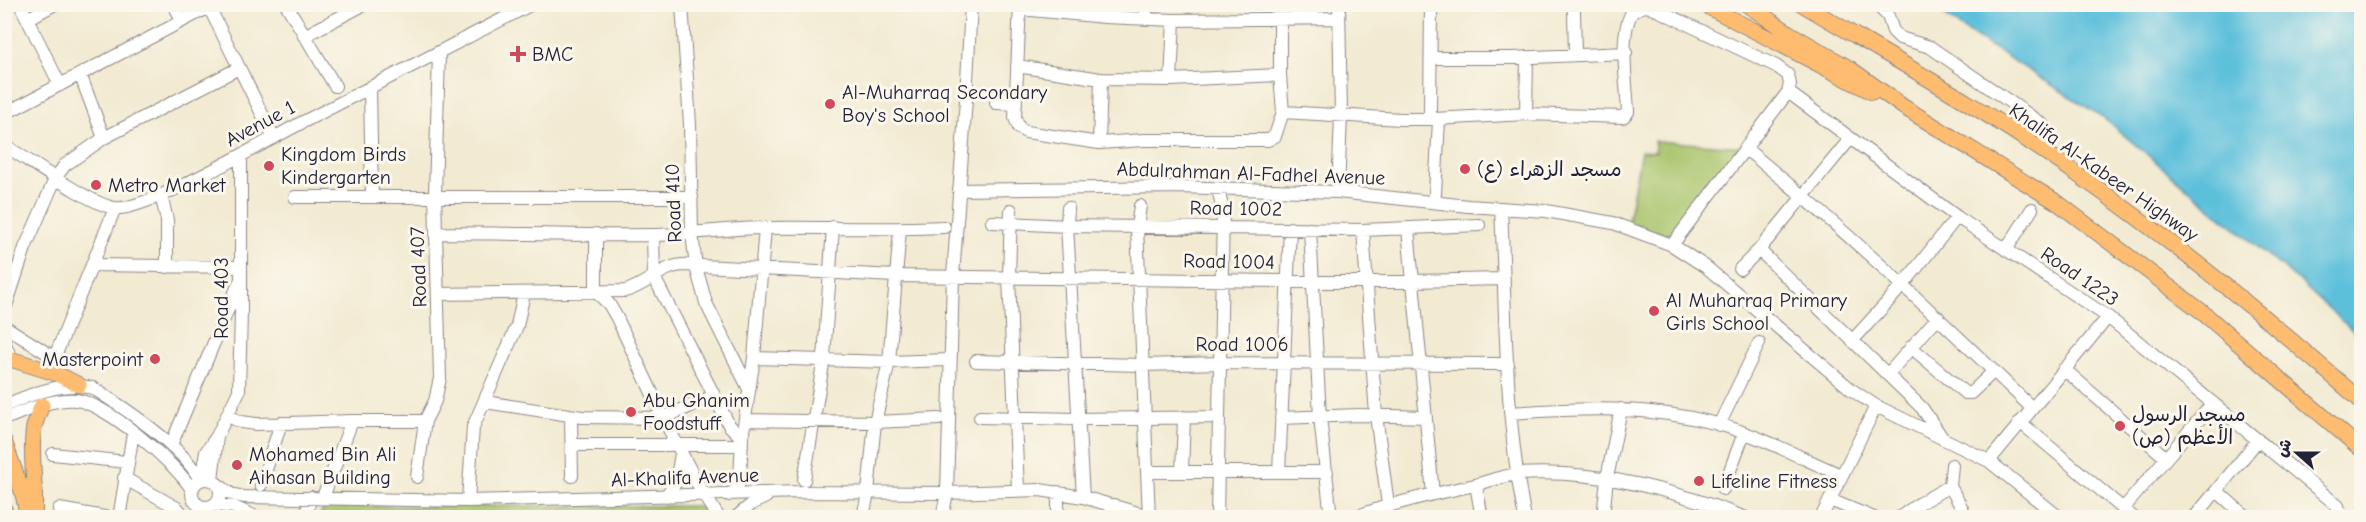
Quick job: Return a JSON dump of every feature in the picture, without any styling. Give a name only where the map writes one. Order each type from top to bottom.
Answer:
[{"type":"main road","points":[[1703,4],[1837,75],[1902,106]]},
{"type":"main road","points":[[1746,4],[1789,33],[1849,68],[1902,106],[2058,203],[2201,311],[2361,450]]},
{"type":"main road","name":"Khalifa Al-Kabeer Highway","points":[[1802,4],[1976,108],[2077,174],[2223,283],[2361,402]]},
{"type":"main road","points":[[8,358],[55,373],[78,385]]},
{"type":"main road","points":[[34,518],[36,496],[33,437],[34,425],[42,405]]},
{"type":"main road","points":[[4,441],[23,494],[28,518]]},
{"type":"main road","points":[[4,509],[8,518]]},
{"type":"street","points":[[20,4],[29,18],[60,85]]},
{"type":"street","points":[[29,18],[55,4]]},
{"type":"street","points":[[174,4],[182,21]]},
{"type":"street","points":[[286,4],[335,86]]},
{"type":"street","points":[[304,36],[365,4]]},
{"type":"street","name":"Avenue 1","points":[[115,208],[129,207],[161,195],[241,156],[532,4]]},
{"type":"street","name":"Road 410","points":[[682,4],[696,267],[706,303],[749,389]]},
{"type":"street","points":[[942,518],[947,493],[948,290],[953,276],[971,4]]},
{"type":"street","points":[[1146,4],[1146,19]]},
{"type":"street","points":[[1338,192],[1341,116],[1339,4]]},
{"type":"street","points":[[1431,4],[1435,194]]},
{"type":"street","points":[[1571,4],[1574,11],[1575,55]]},
{"type":"street","points":[[1876,4],[1888,16],[1893,30],[1900,38],[1930,47],[2043,124],[2046,141],[2042,151]]},
{"type":"street","points":[[4,114],[212,6],[239,68],[274,138]]},
{"type":"street","points":[[1280,19],[1280,75],[1283,112],[1279,129],[1275,136],[1268,140],[1144,140],[1099,143],[1047,137],[1026,132],[1019,128],[1015,118],[1020,7],[1174,20],[1339,18]]},
{"type":"street","points":[[1283,112],[1341,116],[1434,117],[1526,114],[1623,117],[1628,112],[1626,33],[1630,15],[1638,8],[1651,7],[1761,57],[1788,75],[1791,84],[1788,92],[1746,149],[1672,245]]},
{"type":"street","points":[[1171,80],[1174,20]]},
{"type":"street","name":"Road 407","points":[[417,477],[425,421],[435,401],[440,378],[435,195],[439,53]]},
{"type":"street","points":[[1432,58],[1626,53]]},
{"type":"street","points":[[1526,114],[1527,57]]},
{"type":"street","points":[[1017,66],[1101,79],[1171,80],[1280,75]]},
{"type":"street","points":[[4,312],[7,294],[25,248],[56,177],[65,165],[104,138],[239,68]]},
{"type":"street","points":[[80,74],[104,138]]},
{"type":"street","points":[[1099,143],[1101,79]]},
{"type":"street","points":[[370,87],[372,196]]},
{"type":"street","name":"Road 1223","points":[[1788,92],[1957,217],[2109,317],[2258,440],[2339,512]]},
{"type":"street","points":[[996,103],[1016,104]]},
{"type":"street","points":[[1740,268],[1759,250],[1850,139]]},
{"type":"street","points":[[4,145],[95,200],[115,208],[94,265],[56,354],[50,355],[4,326]]},
{"type":"street","points":[[1746,149],[1804,196],[1903,285],[2032,408]]},
{"type":"street","name":"Road 403","points":[[205,510],[220,494],[204,482],[218,436],[237,396],[239,386],[241,156]]},
{"type":"street","name":"Abdulrahman Al-Fadhel Avenue","points":[[959,190],[1067,187],[1225,188],[1338,192],[1546,211],[1612,223],[1672,245],[1706,267],[1852,390],[1876,406],[1989,461],[2060,518]]},
{"type":"street","points":[[1217,518],[1225,188]]},
{"type":"street","points":[[161,195],[167,220],[167,267]]},
{"type":"street","points":[[295,197],[435,195],[692,197]]},
{"type":"street","points":[[1140,206],[1137,227],[1151,517]]},
{"type":"street","points":[[1068,208],[1074,363],[1083,497]]},
{"type":"street","points":[[1501,208],[1510,413],[1516,475],[1525,518]]},
{"type":"street","points":[[2006,250],[2032,209]]},
{"type":"street","points":[[1011,216],[1009,277],[1018,490]]},
{"type":"street","name":"Road 1002","points":[[992,222],[1011,216],[1067,226],[1363,230],[1479,225]]},
{"type":"street","points":[[1852,341],[1903,285],[1957,217]]},
{"type":"street","points":[[804,480],[824,358],[833,227]]},
{"type":"street","points":[[436,233],[653,235],[717,229],[944,227]]},
{"type":"street","points":[[729,495],[739,484],[742,442],[754,358],[765,228]]},
{"type":"street","points":[[1279,472],[1290,228]]},
{"type":"street","points":[[863,518],[875,422],[889,362],[900,229]]},
{"type":"street","points":[[1310,229],[1320,417],[1331,518]]},
{"type":"street","points":[[1408,229],[1433,494]]},
{"type":"street","points":[[1363,230],[1376,415],[1388,505]]},
{"type":"street","points":[[596,234],[596,292],[609,304],[617,318],[663,418],[705,496],[720,518]]},
{"type":"street","points":[[653,235],[654,277],[714,396],[742,442]]},
{"type":"street","points":[[1759,250],[1928,415],[1943,439]]},
{"type":"street","points":[[94,265],[167,267],[240,274],[171,445]]},
{"type":"street","name":"Road 1004","points":[[438,294],[626,291],[634,289],[675,266],[895,276],[1367,282],[1504,279]]},
{"type":"street","points":[[468,501],[473,427],[518,326],[524,293]]},
{"type":"street","points":[[1888,374],[1938,317]]},
{"type":"street","points":[[1989,461],[2109,317]]},
{"type":"street","points":[[4,341],[8,358]]},
{"type":"street","points":[[1719,424],[1759,343]]},
{"type":"street","points":[[1911,347],[1965,393],[1971,393],[1994,372]]},
{"type":"street","points":[[754,358],[824,358],[889,362],[949,360]]},
{"type":"street","name":"Road 1006","points":[[976,361],[1142,365],[1508,364]]},
{"type":"street","points":[[2064,369],[2166,458]]},
{"type":"street","points":[[4,406],[54,389],[78,385],[93,388],[171,445],[204,482]]},
{"type":"street","points":[[485,402],[572,416],[663,418],[714,396]]},
{"type":"street","points":[[4,419],[42,405],[64,400],[78,400],[108,413],[166,459],[204,482]]},
{"type":"street","points":[[2123,509],[2213,403]]},
{"type":"street","points":[[1821,518],[1876,406]]},
{"type":"street","points":[[1510,413],[1581,408],[1672,414],[1719,424],[1744,433],[1841,475]]},
{"type":"street","points":[[1603,518],[1607,478],[1621,409]]},
{"type":"street","points":[[1281,418],[1376,415],[1426,417]]},
{"type":"street","points":[[228,416],[249,424],[425,421]]},
{"type":"street","points":[[572,416],[572,476]]},
{"type":"street","points":[[980,417],[1077,419],[1219,417]]},
{"type":"street","points":[[1182,472],[1184,417]]},
{"type":"street","points":[[745,420],[875,422],[939,419]]},
{"type":"street","points":[[305,518],[352,421]]},
{"type":"street","points":[[2020,422],[2134,518]]},
{"type":"street","points":[[261,485],[282,423]]},
{"type":"street","points":[[119,518],[126,462],[133,433]]},
{"type":"street","points":[[1724,489],[1744,433]]},
{"type":"street","points":[[2194,518],[2258,440]]},
{"type":"street","points":[[572,445],[679,449],[742,442]]},
{"type":"street","points":[[666,496],[676,482],[679,449]]},
{"type":"street","points":[[52,454],[126,462]]},
{"type":"street","points":[[1952,465],[1950,486],[1967,518]]},
{"type":"street","points":[[1148,472],[1327,472]]},
{"type":"street","points":[[1352,518],[1388,505],[1516,475],[1574,474],[1607,478],[1715,512],[1746,518]]},
{"type":"street","points":[[124,478],[171,504],[180,511],[181,518]]},
{"type":"street","points":[[204,482],[193,501],[205,510],[234,507],[258,518]]},
{"type":"street","name":"Al-Khalifa Avenue","points":[[204,482],[244,497],[468,501],[1018,490],[1058,492],[1083,497],[1114,511],[1151,517]]},
{"type":"street","points":[[1476,485],[1482,518]]},
{"type":"street","points":[[1899,518],[1950,486]]},
{"type":"street","points":[[2217,491],[2247,518]]},
{"type":"street","points":[[1058,492],[1058,518]]},
{"type":"street","points":[[735,518],[753,503],[773,494]]},
{"type":"street","points":[[1830,500],[1874,518]]},
{"type":"street","points":[[59,509],[110,518]]},
{"type":"green space","points":[[1654,141],[1743,147],[1673,234],[1667,236],[1628,221],[1641,151],[1656,152]]},
{"type":"green space","points":[[326,506],[694,506],[709,510],[714,518],[317,518]]},
{"type":"water","points":[[1932,5],[2361,5],[2361,338],[2302,284],[2101,116],[1963,29]]},
{"type":"place","name":"BMC","points":[[518,54]]},
{"type":"place","name":"Al-Muharraq Secondary Boy's School","points":[[830,104]]},
{"type":"place","name":"Kingdom Birds Kindergarten","points":[[269,166]]},
{"type":"place","name":"مسجد الزهراء (ع)","points":[[1465,169]]},
{"type":"place","name":"Metro Market","points":[[96,185]]},
{"type":"place","name":"Al Muharraq Primary Girls School","points":[[1654,311]]},
{"type":"place","name":"Masterpoint","points":[[155,359]]},
{"type":"place","name":"Abu Ghanim Foodstuff","points":[[631,412]]},
{"type":"place","name":"مسجد الرسول الأعظم (ص)","points":[[2120,426]]},
{"type":"place","name":"Mohamed Bin Ali Aihasan Building","points":[[237,465]]},
{"type":"place","name":"Lifeline Fitness","points":[[1699,481]]}]
